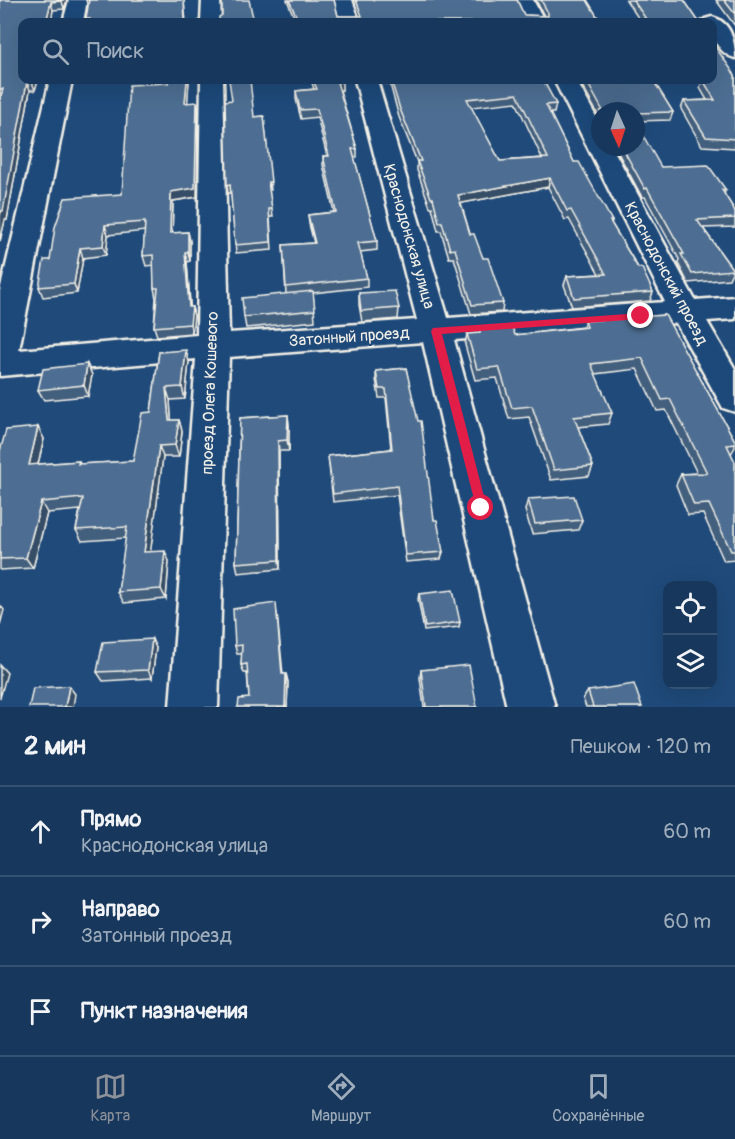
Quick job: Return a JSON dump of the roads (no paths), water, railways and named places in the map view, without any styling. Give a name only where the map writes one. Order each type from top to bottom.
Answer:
[{"type":"street","points":[[74,18],[78,0]]},
{"type":"street","points":[[211,0],[211,18]]},
{"type":"street","points":[[343,0],[349,18]]},
{"type":"street","points":[[524,0],[533,18]]},
{"type":"street","points":[[717,28],[735,52]]},
{"type":"street","points":[[0,363],[60,84]]},
{"type":"street","name":"проезд Олега Кошевого","points":[[194,707],[213,346],[212,84]]},
{"type":"street","name":"Краснодонская улица","points":[[367,84],[436,331],[531,707]]},
{"type":"street","name":"Краснодонский проезд","points":[[567,84],[591,130]]},
{"type":"street","name":"Краснодонский проезд","points":[[605,156],[686,312],[735,399]]},
{"type":"street","name":"Затонный проезд","points":[[0,363],[735,308]]}]
